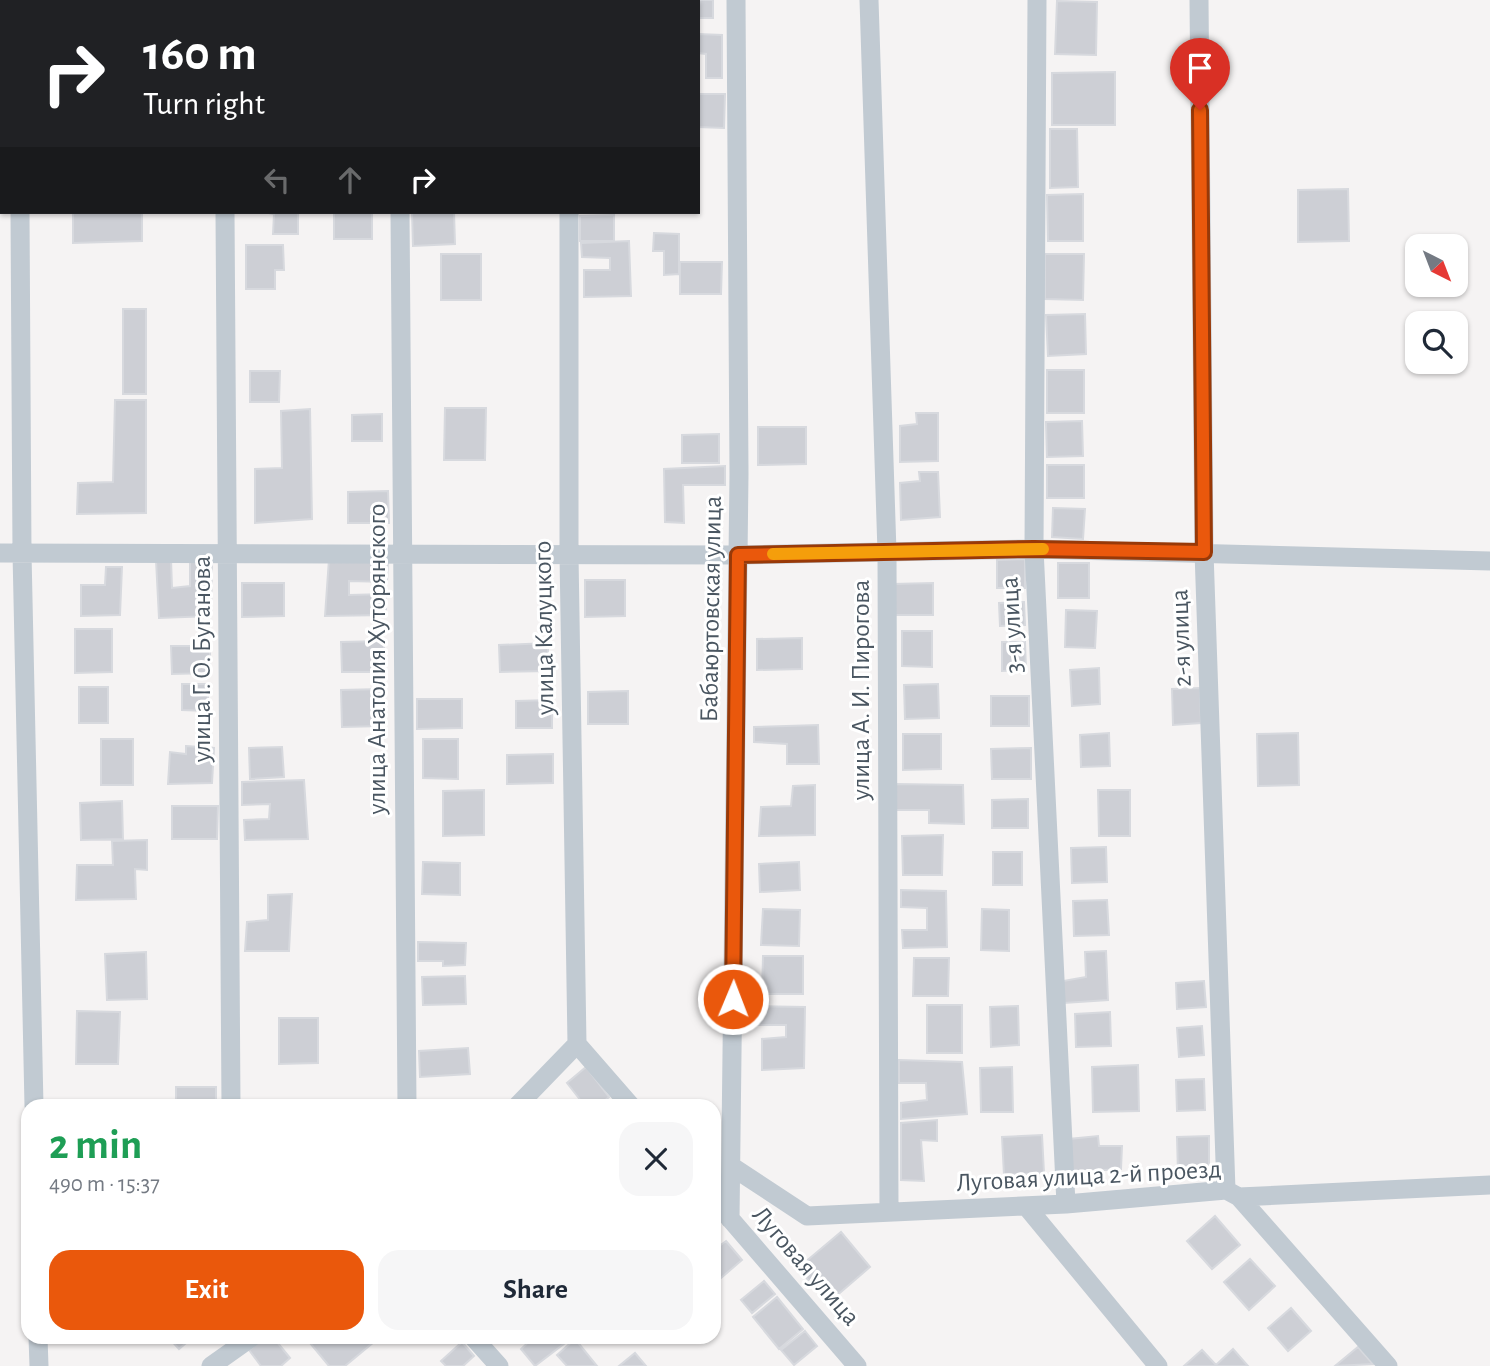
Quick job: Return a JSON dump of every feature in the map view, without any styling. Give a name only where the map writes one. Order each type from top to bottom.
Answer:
[{"type":"street","name":"Бабаюртовская улица","points":[[730,1219],[738,555],[736,0]]},
{"type":"street","name":"улица А. И. Пирогова","points":[[869,0],[887,552],[889,1212]]},
{"type":"street","name":"3-я улица","points":[[1037,0],[1034,549],[1066,1204]]},
{"type":"street","name":"2-я улица","points":[[1199,0],[1204,552],[1232,1193]]},
{"type":"street","points":[[20,214],[22,553],[34,1099]]},
{"type":"street","name":"улица Г. О. Буганова","points":[[225,214],[231,1099]]},
{"type":"street","name":"улица Анатолия Хуторянского","points":[[400,214],[407,1099]]},
{"type":"street","name":"улица Калуцкого","points":[[569,214],[569,555],[577,1044]]},
{"type":"street","points":[[0,553],[738,555],[1034,549],[1490,561]]},
{"type":"street","points":[[524,1099],[577,1044],[625,1099]]},
{"type":"street","name":"Луговая улица 2-й проезд","points":[[731,1166],[807,1216],[1232,1193],[1388,1366]]},
{"type":"street","points":[[1232,1193],[1490,1185]]},
{"type":"street","points":[[1026,1206],[1158,1366]]},
{"type":"street","name":"Луговая улица","points":[[721,1208],[857,1366]]},
{"type":"street","points":[[38,1344],[39,1366]]},
{"type":"street","points":[[211,1366],[242,1344]]},
{"type":"street","points":[[479,1344],[499,1366]]},
{"type":"building","points":[[700,0],[713,0],[713,18],[700,18]]},
{"type":"building","points":[[1057,1],[1097,2],[1096,55],[1055,54]]},
{"type":"building","points":[[700,34],[722,35],[722,78],[706,78],[706,54],[700,53]]},
{"type":"building","points":[[1115,72],[1115,125],[1052,125],[1052,73]]},
{"type":"building","points":[[700,94],[725,94],[724,128],[700,127]]},
{"type":"building","points":[[1050,129],[1077,129],[1078,187],[1050,188]]},
{"type":"building","points":[[1348,189],[1349,241],[1298,242],[1298,190]]},
{"type":"building","points":[[1083,194],[1083,241],[1048,241],[1047,195]]},
{"type":"building","points":[[73,214],[142,214],[142,241],[73,243]]},
{"type":"building","points":[[274,214],[298,214],[298,234],[273,234]]},
{"type":"building","points":[[334,214],[372,214],[372,239],[334,239]]},
{"type":"building","points":[[412,214],[454,214],[455,244],[413,246]]},
{"type":"building","points":[[614,215],[614,241],[580,241],[580,216]]},
{"type":"building","points":[[654,233],[679,234],[679,274],[664,275],[664,251],[653,251]]},
{"type":"building","points":[[629,241],[631,296],[584,297],[584,270],[610,270],[610,258],[582,257],[581,243]]},
{"type":"building","points":[[246,245],[283,245],[284,270],[275,270],[275,289],[246,289]]},
{"type":"building","points":[[441,254],[481,254],[481,300],[441,300]]},
{"type":"building","points":[[1045,254],[1084,254],[1083,300],[1045,299]]},
{"type":"building","points":[[680,262],[722,262],[721,294],[680,294]]},
{"type":"building","points":[[123,309],[146,309],[146,394],[123,394]]},
{"type":"building","points":[[1085,314],[1086,354],[1048,356],[1046,315]]},
{"type":"building","points":[[1047,370],[1084,370],[1084,413],[1047,413]]},
{"type":"building","points":[[250,371],[280,371],[279,402],[250,402]]},
{"type":"building","points":[[115,400],[146,400],[146,513],[77,514],[78,483],[113,482]]},
{"type":"building","points":[[445,408],[486,408],[485,460],[444,460]]},
{"type":"building","points":[[310,409],[312,519],[255,523],[255,469],[282,468],[281,411]]},
{"type":"building","points":[[916,413],[938,413],[938,461],[900,462],[900,426],[917,424]]},
{"type":"building","points":[[382,414],[382,441],[352,441],[352,415]]},
{"type":"building","points":[[1082,421],[1083,456],[1047,457],[1046,422]]},
{"type":"building","points":[[758,427],[806,427],[806,464],[758,465]]},
{"type":"building","points":[[719,434],[719,463],[682,463],[682,435]]},
{"type":"building","points":[[1047,465],[1084,465],[1084,498],[1047,498]]},
{"type":"building","points":[[725,466],[725,485],[683,485],[684,523],[665,522],[664,469]]},
{"type":"building","points":[[919,472],[938,472],[940,517],[901,520],[900,483],[920,481]]},
{"type":"building","points":[[388,491],[389,523],[348,523],[348,492]]},
{"type":"building","points":[[1053,508],[1085,509],[1083,539],[1052,537]]},
{"type":"building","points":[[171,559],[172,588],[190,586],[190,561],[212,561],[211,616],[159,618],[156,560]]},
{"type":"building","points":[[329,559],[388,559],[387,582],[349,581],[349,595],[386,594],[386,615],[325,616]]},
{"type":"building","points":[[1025,559],[1025,588],[997,588],[997,560]]},
{"type":"building","points":[[1058,563],[1089,563],[1089,598],[1058,598]]},
{"type":"building","points":[[106,567],[122,567],[120,615],[81,616],[81,585],[105,585]]},
{"type":"building","points":[[585,580],[625,580],[625,616],[585,617]]},
{"type":"building","points":[[242,583],[284,583],[284,616],[242,617]]},
{"type":"building","points":[[933,583],[933,615],[893,615],[893,584]]},
{"type":"building","points":[[1024,602],[1025,625],[1000,626],[999,603]]},
{"type":"building","points":[[1066,610],[1097,611],[1095,648],[1065,647]]},
{"type":"building","points":[[75,629],[112,629],[112,672],[75,673]]},
{"type":"building","points":[[902,631],[932,631],[932,667],[902,666]]},
{"type":"building","points":[[802,638],[802,669],[757,670],[757,639]]},
{"type":"building","points":[[384,641],[384,672],[342,672],[341,642]]},
{"type":"building","points":[[1002,642],[1025,642],[1026,670],[1002,671]]},
{"type":"building","points":[[548,643],[548,671],[500,672],[499,645]]},
{"type":"building","points":[[171,646],[210,646],[210,673],[172,674]]},
{"type":"building","points":[[1099,668],[1100,704],[1072,706],[1070,670]]},
{"type":"building","points":[[182,684],[208,684],[208,711],[182,710]]},
{"type":"building","points":[[938,684],[939,718],[905,719],[904,685]]},
{"type":"building","points":[[79,687],[108,687],[108,723],[79,723]]},
{"type":"building","points":[[1200,688],[1201,723],[1173,725],[1172,689]]},
{"type":"building","points":[[382,689],[383,726],[342,727],[341,690]]},
{"type":"building","points":[[628,691],[628,724],[588,724],[588,692]]},
{"type":"building","points":[[991,696],[1029,696],[1029,726],[991,726]]},
{"type":"building","points":[[417,699],[462,699],[462,728],[417,729]]},
{"type":"building","points":[[552,700],[552,728],[516,728],[516,701]]},
{"type":"building","points":[[818,725],[819,764],[787,764],[787,744],[754,742],[754,727]]},
{"type":"building","points":[[1109,733],[1110,766],[1081,767],[1080,735]]},
{"type":"building","points":[[1298,733],[1299,785],[1258,786],[1257,734]]},
{"type":"building","points":[[903,734],[941,734],[941,769],[903,770]]},
{"type":"building","points":[[101,739],[133,739],[133,785],[101,785]]},
{"type":"building","points":[[423,739],[458,739],[458,779],[423,778]]},
{"type":"building","points":[[186,746],[214,748],[212,783],[168,784],[170,752],[186,754]]},
{"type":"building","points":[[282,747],[284,777],[250,779],[249,748]]},
{"type":"building","points":[[1031,748],[1031,779],[992,779],[991,749]]},
{"type":"building","points":[[553,754],[553,783],[507,784],[507,755]]},
{"type":"building","points":[[304,780],[308,839],[245,840],[244,820],[269,819],[270,804],[242,805],[242,782]]},
{"type":"building","points":[[894,784],[963,785],[964,824],[929,823],[929,810],[893,810]]},
{"type":"building","points":[[815,785],[815,835],[759,836],[761,807],[791,806],[793,786]]},
{"type":"building","points":[[484,790],[484,835],[443,836],[443,791]]},
{"type":"building","points":[[1098,790],[1130,790],[1130,836],[1099,836]]},
{"type":"building","points":[[1028,799],[1028,828],[992,828],[992,800]]},
{"type":"building","points":[[122,801],[123,839],[81,840],[80,803]]},
{"type":"building","points":[[172,806],[218,806],[217,839],[172,839]]},
{"type":"building","points":[[943,835],[942,875],[903,875],[902,836]]},
{"type":"building","points":[[147,840],[147,870],[135,869],[136,899],[76,900],[77,865],[113,865],[112,841]]},
{"type":"building","points":[[1106,847],[1107,882],[1072,883],[1071,848]]},
{"type":"building","points":[[993,852],[1022,852],[1022,885],[993,885]]},
{"type":"building","points":[[423,862],[460,863],[460,895],[422,894]]},
{"type":"building","points":[[799,862],[800,890],[760,892],[759,864]]},
{"type":"building","points":[[901,890],[946,891],[947,947],[903,948],[902,930],[927,930],[927,908],[901,907]]},
{"type":"building","points":[[292,894],[289,951],[245,951],[247,922],[268,920],[268,895]]},
{"type":"building","points":[[1107,900],[1109,935],[1074,936],[1073,901]]},
{"type":"building","points":[[763,909],[800,910],[799,946],[761,945]]},
{"type":"building","points":[[982,909],[1009,910],[1009,951],[981,950]]},
{"type":"building","points":[[418,942],[466,943],[465,965],[443,966],[443,961],[418,961]]},
{"type":"building","points":[[1106,951],[1108,1000],[1064,1003],[1063,981],[1086,977],[1085,952]]},
{"type":"building","points":[[146,952],[147,999],[107,1000],[105,954]]},
{"type":"building","points":[[763,956],[803,956],[803,994],[762,994]]},
{"type":"building","points":[[914,958],[949,958],[948,996],[913,996]]},
{"type":"building","points":[[465,976],[466,1004],[423,1005],[422,977]]},
{"type":"building","points":[[1204,981],[1206,1007],[1177,1009],[1176,983]]},
{"type":"building","points":[[927,1005],[962,1005],[962,1053],[927,1053]]},
{"type":"building","points":[[755,1006],[805,1007],[804,1068],[762,1070],[762,1039],[786,1037],[786,1025],[754,1025]]},
{"type":"building","points":[[1018,1006],[1019,1045],[991,1047],[990,1007]]},
{"type":"building","points":[[77,1011],[120,1012],[118,1064],[76,1064]]},
{"type":"building","points":[[1110,1012],[1111,1046],[1076,1047],[1075,1014]]},
{"type":"building","points":[[279,1018],[318,1018],[318,1063],[279,1064]]},
{"type":"building","points":[[1202,1026],[1204,1055],[1179,1057],[1177,1028]]},
{"type":"building","points":[[468,1048],[470,1074],[420,1077],[419,1051]]},
{"type":"building","points":[[899,1060],[962,1062],[967,1114],[901,1119],[901,1103],[927,1100],[926,1083],[899,1083]]},
{"type":"building","points":[[1138,1065],[1139,1111],[1093,1112],[1092,1067]]},
{"type":"building","points":[[586,1067],[609,1097],[580,1099],[567,1083]]},
{"type":"building","points":[[1012,1067],[1013,1112],[981,1112],[980,1068]]},
{"type":"building","points":[[1204,1079],[1205,1110],[1177,1111],[1176,1080]]},
{"type":"building","points":[[176,1087],[216,1087],[216,1099],[176,1099]]},
{"type":"building","points":[[937,1120],[937,1141],[921,1140],[924,1181],[901,1180],[901,1123]]},
{"type":"building","points":[[1042,1135],[1044,1173],[1004,1175],[1002,1137]]},
{"type":"building","points":[[1098,1136],[1099,1146],[1122,1146],[1121,1169],[1070,1172],[1069,1139]]},
{"type":"building","points":[[1209,1136],[1209,1172],[1178,1173],[1177,1137]]},
{"type":"building","points":[[1215,1216],[1240,1245],[1212,1269],[1187,1241]]},
{"type":"building","points":[[841,1232],[870,1267],[828,1303],[798,1268]]},
{"type":"building","points":[[726,1241],[742,1260],[721,1278],[721,1245]]},
{"type":"building","points":[[1250,1259],[1275,1286],[1249,1310],[1224,1282]]},
{"type":"building","points":[[764,1281],[775,1294],[752,1313],[741,1300]]},
{"type":"building","points":[[777,1297],[803,1329],[779,1349],[753,1317]]},
{"type":"building","points":[[1291,1308],[1311,1331],[1288,1351],[1268,1328]]},
{"type":"building","points":[[805,1331],[817,1346],[794,1365],[781,1350]]},
{"type":"building","points":[[256,1344],[279,1344],[290,1358],[281,1366],[261,1366],[249,1350]]},
{"type":"building","points":[[311,1344],[372,1344],[345,1366],[329,1366]]},
{"type":"building","points":[[460,1344],[464,1344],[474,1356],[463,1366],[446,1366],[441,1361]]},
{"type":"building","points":[[526,1344],[564,1344],[535,1366],[521,1349]]},
{"type":"building","points":[[569,1344],[579,1344],[597,1366],[567,1366],[557,1355]]},
{"type":"building","points":[[1358,1347],[1373,1364],[1335,1366]]},
{"type":"building","points":[[1233,1349],[1248,1366],[1184,1366],[1202,1350],[1216,1365]]},
{"type":"building","points":[[635,1353],[646,1366],[619,1366]]},
{"type":"slow traffic","points":[[773,554],[1043,549]]},
{"type":"route","points":[[733,999],[738,555],[1034,549],[1204,552],[1200,110]]}]
